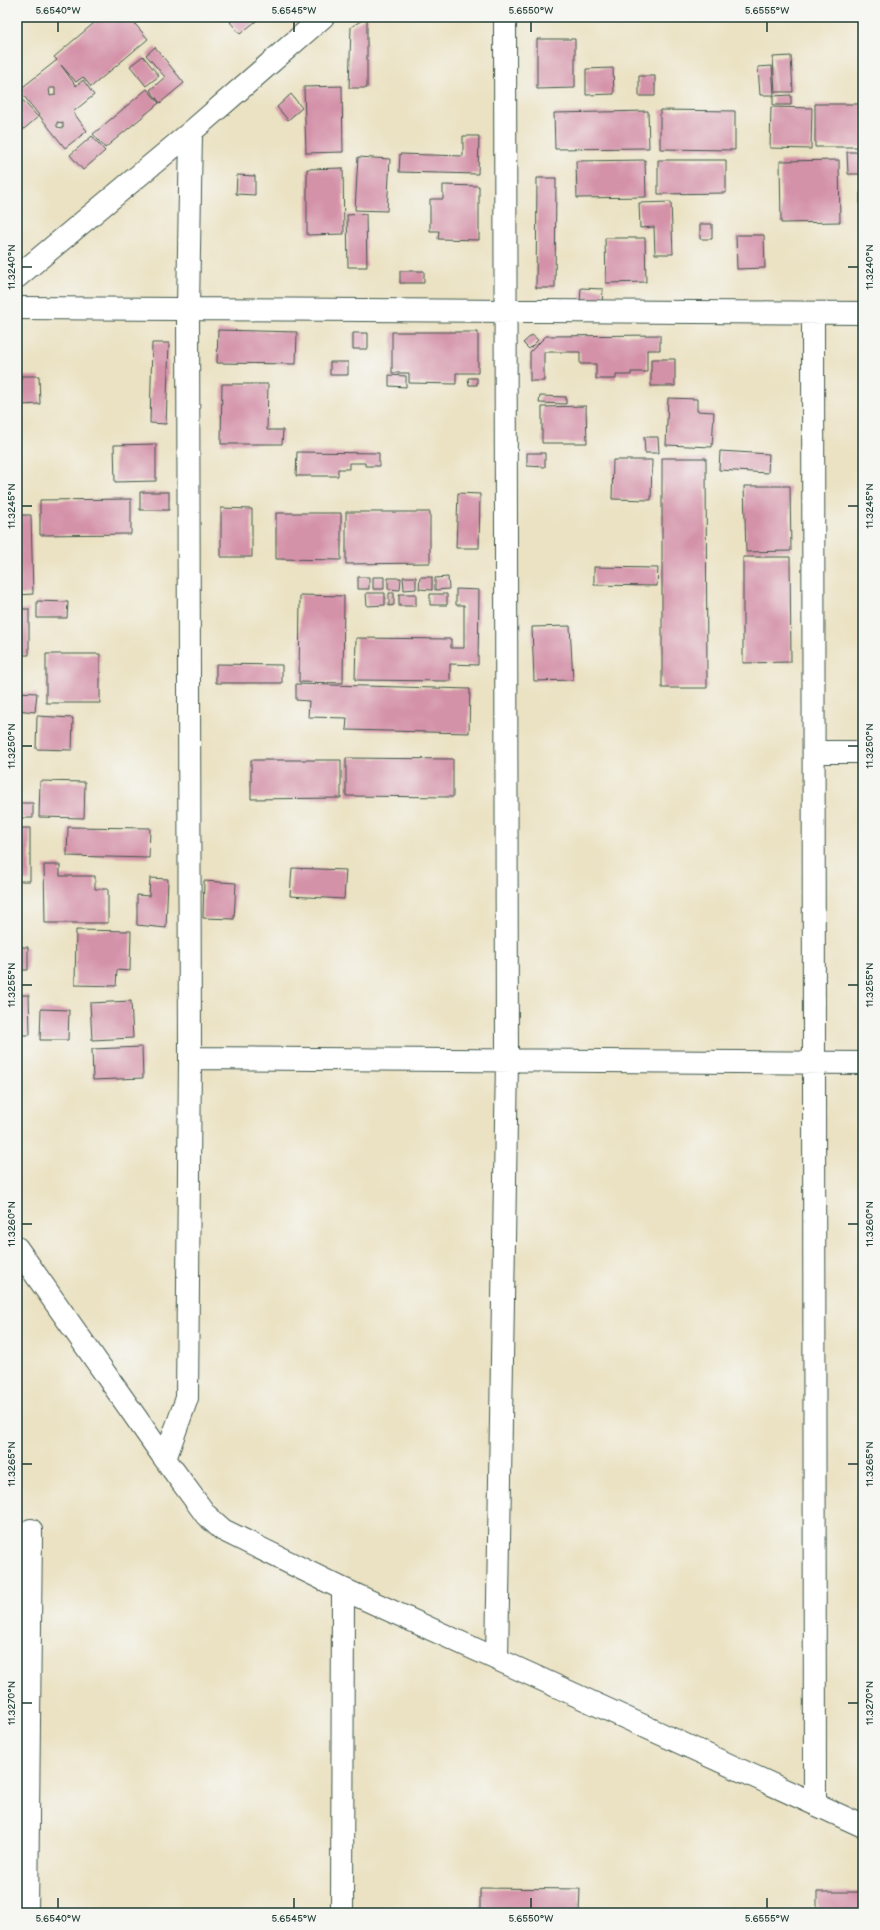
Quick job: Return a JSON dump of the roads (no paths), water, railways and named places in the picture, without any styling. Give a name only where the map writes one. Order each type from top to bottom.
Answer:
[{"type":"street","points":[[17,277],[191,132],[323,17]]},
{"type":"street","points":[[497,1659],[507,1061],[505,17]]},
{"type":"street","points":[[165,1459],[187,1398],[190,1058],[188,308],[191,132]]},
{"type":"street","points":[[17,308],[188,308],[813,314],[863,313]]},
{"type":"street","points":[[813,314],[815,1804]]},
{"type":"street","points":[[814,752],[863,752]]},
{"type":"street","points":[[190,1058],[863,1063]]},
{"type":"street","points":[[17,1248],[165,1459],[206,1515],[223,1530],[343,1589],[863,1826]]},
{"type":"street","points":[[27,1913],[31,1530]]},
{"type":"street","points":[[342,1913],[343,1589]]}]
